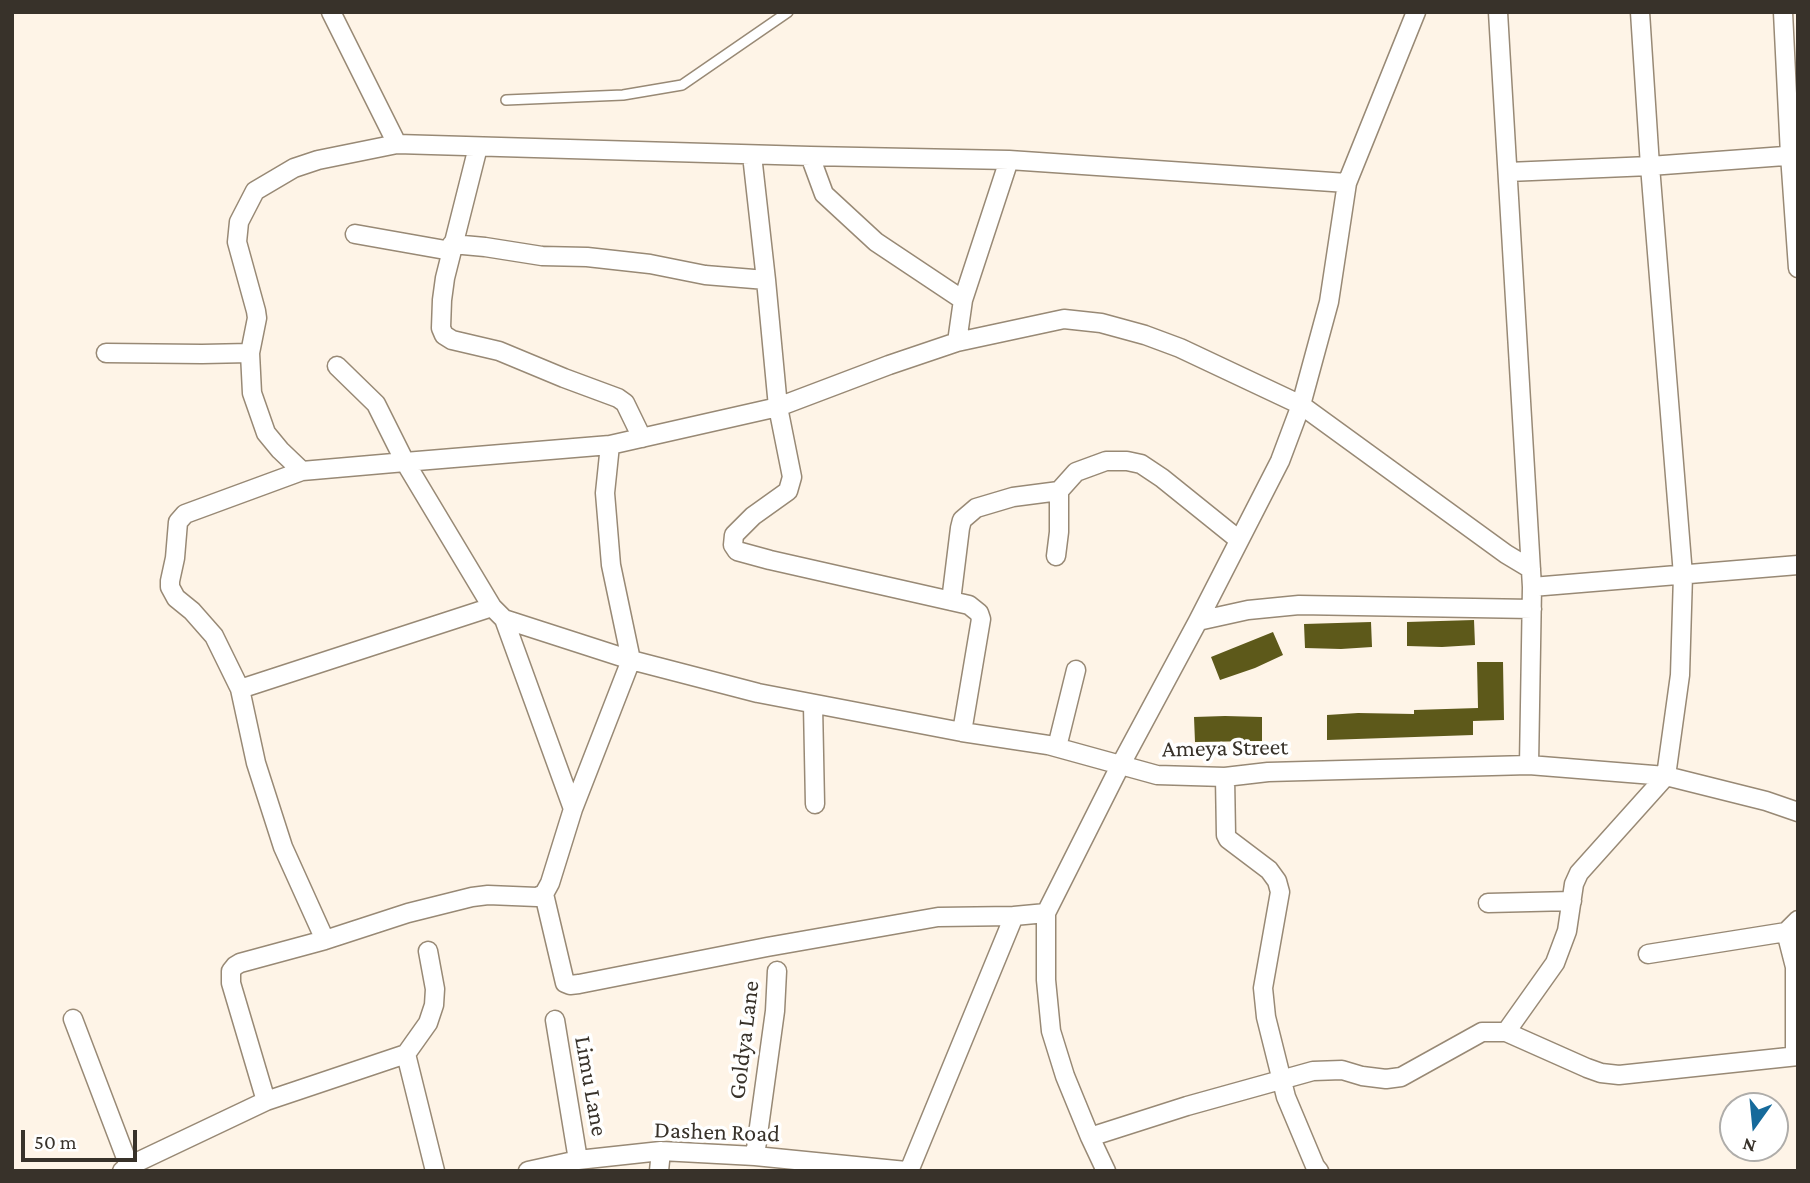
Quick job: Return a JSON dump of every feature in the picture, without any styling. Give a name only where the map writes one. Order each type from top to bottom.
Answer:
[{"type":"street","points":[[331,12],[397,144]]},
{"type":"street","points":[[1106,1171],[1065,1076],[1051,1031],[1046,980],[1046,913],[1280,461],[1301,405],[1329,303],[1347,183],[1416,12]]},
{"type":"street","points":[[1499,12],[1532,587],[1528,765]]},
{"type":"street","points":[[1506,1032],[1555,963],[1567,931],[1574,884],[1579,873],[1666,776],[1679,675],[1683,575],[1640,12]]},
{"type":"street","points":[[1783,12],[1794,155],[1798,268]]},
{"type":"street","points":[[303,471],[279,450],[266,433],[252,393],[250,352],[257,318],[237,242],[239,222],[255,191],[294,168],[318,160],[397,144],[1009,160],[1347,183]]},
{"type":"street","points":[[478,146],[442,300],[444,335],[453,340],[499,351],[618,398],[625,403],[642,438]]},
{"type":"street","points":[[752,155],[778,407],[792,477],[788,491],[753,516],[734,535],[733,545],[737,551],[769,560],[969,605],[979,613],[981,620],[962,732]]},
{"type":"street","points":[[1508,172],[1650,166],[1794,155]]},
{"type":"street","points":[[810,156],[824,194],[833,203],[876,242],[963,300]]},
{"type":"street","points":[[957,342],[963,300],[1009,160]]},
{"type":"street","points":[[355,234],[452,248],[485,247],[542,256],[587,257],[650,264],[705,275],[766,280]]},
{"type":"street","points":[[325,940],[283,847],[256,763],[240,689],[214,636],[192,611],[176,598],[170,587],[178,522],[185,514],[303,471],[610,445],[778,407],[957,342],[1065,319],[1101,323],[1145,335],[1180,348],[1301,405],[1506,554],[1531,569]]},
{"type":"street","points":[[106,353],[250,352]]},
{"type":"street","points":[[337,366],[376,404],[404,462],[498,613],[573,809]]},
{"type":"street","points":[[266,1101],[231,983],[232,971],[240,963],[325,940],[408,913],[472,897],[537,897],[544,894],[550,883],[573,809],[631,660],[611,565],[605,493],[610,445]]},
{"type":"street","points":[[1056,556],[1059,491],[1076,471],[1107,461],[1141,464],[1239,540]]},
{"type":"street","points":[[951,601],[962,520],[976,508],[1013,497],[1059,491]]},
{"type":"street","points":[[1532,587],[1798,565]]},
{"type":"street","points":[[1198,621],[1248,610],[1299,605],[1532,609]]},
{"type":"street","points":[[240,689],[498,613]]},
{"type":"street","name":"Ameya Street","points":[[498,613],[631,660],[758,693],[962,732],[1057,747],[1157,775],[1226,777],[1268,772],[1528,765],[1666,776],[1766,801],[1798,812]]},
{"type":"street","points":[[1057,747],[1076,670]]},
{"type":"street","points":[[813,705],[815,804]]},
{"type":"street","points":[[1226,777],[1225,828],[1228,839],[1269,870],[1277,881],[1280,892],[1263,988],[1266,1017],[1291,1111],[1319,1171]]},
{"type":"street","points":[[544,894],[565,983],[570,985],[938,917],[1046,913]]},
{"type":"street","points":[[1488,903],[1572,901]]},
{"type":"street","points":[[907,1171],[1014,916]]},
{"type":"street","points":[[1090,1137],[1187,1106],[1313,1071],[1342,1070],[1385,1079],[1401,1077],[1482,1032],[1506,1032],[1601,1073],[1619,1074],[1796,1056],[1796,967],[1792,926],[1648,954]]},
{"type":"street","points":[[73,1019],[125,1168],[266,1101],[406,1054],[428,1023],[434,1005],[435,989],[428,951]]},
{"type":"street","name":"Goldya Lane","points":[[755,1156],[775,1011],[777,971]]},
{"type":"street","name":"Limu Lane","points":[[555,1020],[578,1160]]},
{"type":"street","points":[[406,1054],[435,1171]]},
{"type":"street","points":[[659,1171],[661,1151]]},
{"type":"street","name":"Dashen Road","points":[[528,1171],[578,1160],[661,1151],[755,1156],[907,1171]]},
{"type":"lane","points":[[506,100],[623,95],[682,85],[788,12]]},
{"type":"building","points":[[1474,620],[1475,645],[1407,646],[1407,622]]},
{"type":"building","points":[[1371,622],[1372,647],[1305,648],[1304,624]]},
{"type":"building","points":[[1273,632],[1283,655],[1220,680],[1211,657]]},
{"type":"building","points":[[1477,662],[1503,662],[1504,720],[1473,721],[1473,735],[1327,740],[1327,715],[1414,714],[1414,710],[1478,708]]},
{"type":"building","points":[[1194,717],[1262,717],[1262,741],[1195,742]]}]
